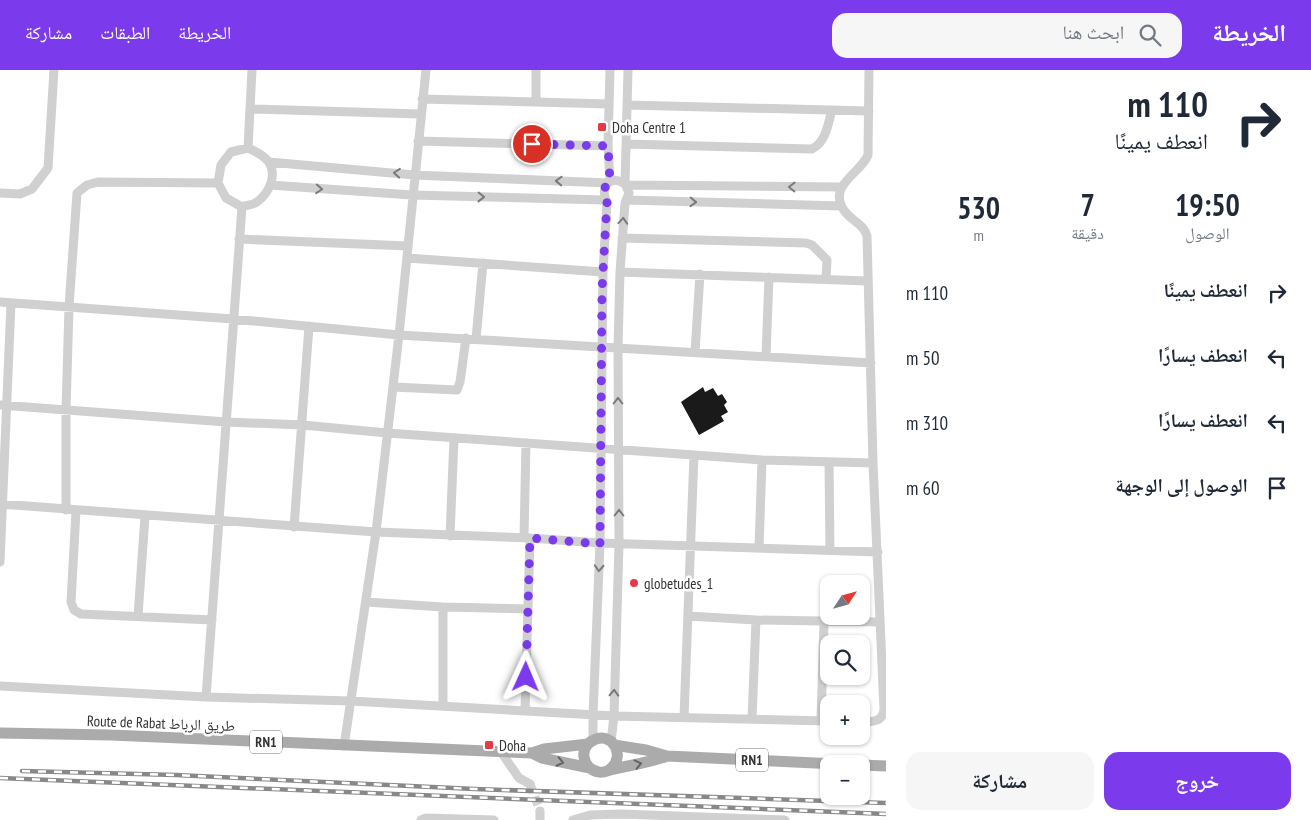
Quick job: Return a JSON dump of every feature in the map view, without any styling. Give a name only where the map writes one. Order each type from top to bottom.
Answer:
[{"type":"main road","name":"Route de Rabat طريق الرباط","points":[[0,733],[110,735],[532,753],[544,749],[590,742]]},
{"type":"main road","name":"RN1","points":[[590,742],[600,738],[607,739],[612,743],[667,756],[820,763]]},
{"type":"main road","points":[[590,742],[585,748],[584,759],[590,768]]},
{"type":"main road","points":[[609,770],[618,759],[617,749],[612,743]]},
{"type":"main road","name":"Route de Rabat طريق الرباط","points":[[532,753],[542,758],[590,768]]},
{"type":"main road","name":"RN1","points":[[590,768],[599,772],[667,756]]},
{"type":"main road","points":[[870,765],[886,766]]},
{"type":"street","points":[[0,194],[20,194],[32,189],[48,168],[54,70]]},
{"type":"street","points":[[248,148],[252,70]]},
{"type":"street","points":[[344,746],[376,532],[399,335],[420,114],[426,70]]},
{"type":"street","points":[[536,70],[536,102]]},
{"type":"street","points":[[590,742],[593,715],[600,544],[603,272],[606,201],[603,194],[604,188],[609,182],[610,70]]},
{"type":"street","points":[[612,743],[619,544],[618,347],[620,272],[626,201],[629,193],[626,185],[628,70]]},
{"type":"street","points":[[869,70],[868,156],[862,166],[847,179],[841,188],[839,197],[841,206],[851,219],[866,232],[873,463],[884,712],[882,717],[876,721],[870,721]]},
{"type":"street","points":[[422,99],[609,104]]},
{"type":"street","points":[[627,105],[868,111]]},
{"type":"street","points":[[250,109],[420,114]]},
{"type":"street","points":[[626,144],[812,149],[823,139],[832,110]]},
{"type":"street","points":[[418,141],[608,146]]},
{"type":"street","points":[[248,148],[269,162],[273,175],[270,185],[266,193],[255,203],[242,207],[226,198],[218,183],[221,165],[232,152],[248,148]]},
{"type":"street","points":[[269,162],[414,175],[609,182],[615,180],[626,185],[841,188]]},
{"type":"street","points":[[212,620],[81,614],[74,610],[71,602],[71,510],[66,410],[69,307],[78,193],[87,185],[98,182],[218,183]]},
{"type":"street","points":[[270,185],[412,195],[606,201],[616,206],[626,201],[841,206]]},
{"type":"street","points":[[206,697],[242,207]]},
{"type":"street","points":[[622,238],[806,243],[812,245],[827,260],[826,279]]},
{"type":"street","points":[[239,239],[408,246]]},
{"type":"street","points":[[407,258],[603,272]]},
{"type":"street","points":[[476,339],[483,263]]},
{"type":"street","points":[[620,272],[867,282]]},
{"type":"street","points":[[695,352],[700,274]]},
{"type":"street","points":[[766,356],[769,277]]},
{"type":"street","points":[[0,302],[233,319],[399,335],[871,363]]},
{"type":"street","points":[[0,562],[3,406],[11,303]]},
{"type":"street","points":[[294,527],[310,326]]},
{"type":"street","points":[[392,387],[457,390],[460,382],[466,338]]},
{"type":"street","points":[[3,406],[226,422],[303,425],[526,444],[762,460],[873,463]]},
{"type":"street","points":[[450,536],[454,438]]},
{"type":"street","points":[[525,711],[527,609],[526,444]]},
{"type":"street","points":[[684,717],[694,455]]},
{"type":"street","points":[[759,548],[762,460]]},
{"type":"street","points":[[829,462],[830,550]]},
{"type":"street","points":[[1,505],[294,527],[450,536],[527,538],[600,544],[878,552]]},
{"type":"street","points":[[138,616],[145,516]]},
{"type":"street","points":[[366,602],[443,607],[527,609]]},
{"type":"street","points":[[443,607],[443,706]]},
{"type":"street","points":[[688,616],[820,622]]},
{"type":"street","points":[[752,719],[756,620]]},
{"type":"street","points":[[870,622],[880,622]]},
{"type":"street","points":[[824,625],[825,695]]},
{"type":"street","points":[[0,686],[206,697],[351,701],[614,716],[820,721]]},
{"type":"street","points":[[501,752],[519,778],[530,784]]},
{"type":"street","points":[[573,820],[590,815],[621,814],[785,820]]},
{"type":"street","points":[[421,820],[426,818],[494,820]]},
{"type":"building","points":[[703,387],[705,392],[713,388],[718,396],[722,394],[727,402],[724,405],[728,412],[721,416],[724,421],[699,435],[681,402]]},
{"type":"tunnel","points":[[530,784],[540,811]]},
{"type":"railway","points":[[22,771],[176,775],[475,789],[886,803]]},
{"type":"railway","points":[[0,778],[886,814]]},
{"type":"place","name":"Doha Centre 1","points":[[602,127]]},
{"type":"place","name":"globetudes_1","points":[[634,583]]},
{"type":"place","name":"Doha","points":[[489,745]]},
{"type":"route","points":[[526,677],[530,538],[600,544],[602,290],[607,202],[603,194],[604,188],[610,182],[608,146],[532,144]]}]
